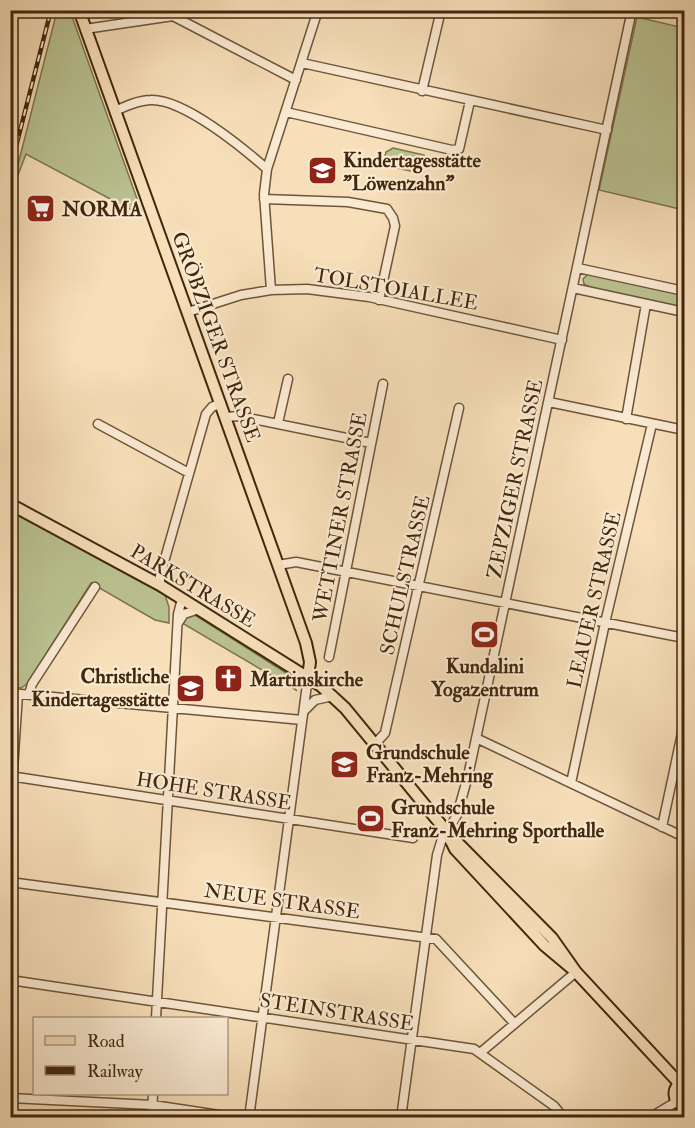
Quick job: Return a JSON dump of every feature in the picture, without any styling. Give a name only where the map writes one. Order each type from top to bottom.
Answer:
[{"type":"main road","name":"GRÖBZIGER STRASSE","points":[[79,10],[309,651],[308,677]]},
{"type":"main road","name":"PARKSTRASSE","points":[[10,504],[156,580],[182,599],[308,677],[333,696],[447,832],[455,849],[545,946],[576,972],[682,1082]]},
{"type":"main road","points":[[680,1104],[674,1092],[682,1082]]},
{"type":"street","points":[[271,290],[264,199],[267,169],[318,10]]},
{"type":"street","points":[[422,91],[441,10]]},
{"type":"street","name":"ZEPZIGER STRASSE","points":[[401,1118],[437,855],[457,815],[476,738],[633,10]]},
{"type":"street","points":[[86,29],[174,14],[296,80]]},
{"type":"street","points":[[302,63],[470,102],[607,130]]},
{"type":"street","points":[[115,111],[144,101],[169,103],[193,115],[267,169]]},
{"type":"street","points":[[286,112],[452,150],[459,149],[470,102]]},
{"type":"street","points":[[264,199],[348,202],[387,209],[395,226],[379,300]]},
{"type":"street","points":[[578,268],[684,291]]},
{"type":"street","points":[[573,288],[684,312]]},
{"type":"street","name":"TOLSTOIALLEE","points":[[188,312],[235,296],[271,290],[307,289],[379,300],[562,340]]},
{"type":"street","points":[[626,419],[637,326],[646,304]]},
{"type":"street","points":[[278,423],[288,379]]},
{"type":"street","name":"WETTINER STRASSE","points":[[329,657],[383,384]]},
{"type":"street","points":[[549,402],[684,430]]},
{"type":"street","points":[[156,580],[206,414],[212,406],[221,403]]},
{"type":"street","name":"SCHULSTRASSE","points":[[375,744],[385,734],[459,408]]},
{"type":"street","points":[[226,417],[239,416],[371,443]]},
{"type":"street","points":[[98,424],[189,473]]},
{"type":"street","name":"LEAUER STRASSE","points":[[571,783],[605,623],[652,424]]},
{"type":"street","name":"PARKSTRASSE","points":[[10,498],[58,525],[58,528]]},
{"type":"street","points":[[278,565],[296,562],[684,638]]},
{"type":"street","points":[[29,694],[32,684],[95,587]]},
{"type":"street","points":[[156,1017],[178,606],[182,599]]},
{"type":"street","points":[[177,624],[184,614],[199,609]]},
{"type":"street","points":[[249,1118],[308,677]]},
{"type":"street","points":[[10,815],[14,693],[173,708],[303,715]]},
{"type":"street","points":[[303,715],[315,700],[333,696]]},
{"type":"street","points":[[662,826],[684,724]]},
{"type":"street","points":[[476,738],[684,837]]},
{"type":"street","name":"HOHE STRASSE","points":[[12,776],[413,838]]},
{"type":"street","name":"NEUE STRASSE","points":[[10,882],[436,939],[514,1023]]},
{"type":"street","points":[[480,1053],[576,972]]},
{"type":"street","name":"STEINSTRASSE","points":[[10,980],[480,1053],[554,1106],[564,1118]]},
{"type":"street","points":[[152,1118],[153,1095]]},
{"type":"street","points":[[10,1098],[153,1105],[238,1118]]},
{"type":"street","points":[[649,1118],[664,1109],[680,1104]]},
{"type":"green space","points":[[57,11],[70,11],[141,210],[129,209],[26,154],[18,175],[11,225],[11,192]]},
{"type":"green space","points":[[637,17],[684,28],[684,210],[599,190]]},
{"type":"green space","points":[[393,148],[424,155],[420,173],[383,165],[386,152]]},
{"type":"green space","points":[[589,273],[684,293],[684,308],[594,289],[584,284],[583,279]]},
{"type":"green space","points":[[10,511],[165,595],[169,607],[169,623],[155,620],[91,583],[27,684],[21,688],[11,687]]},
{"type":"green space","points":[[195,615],[291,676],[296,690],[182,623],[186,616]]},
{"type":"railway","points":[[10,170],[51,10]]},
{"type":"place","name":"Kindertagesstätte \"Löwenzahn\"","points":[[322,171]]},
{"type":"place","name":"NORMA","points":[[41,209]]},
{"type":"place","name":"Kundalini Yogazentrum","points":[[485,635]]},
{"type":"place","name":"Martinskirche","points":[[229,679]]},
{"type":"place","name":"Christliche Kindertagesstätte","points":[[190,688]]},
{"type":"place","name":"Grundschule Franz-Mehring","points":[[345,764]]},
{"type":"place","name":"Grundschule Franz-Mehring Sporthalle","points":[[370,818]]}]
